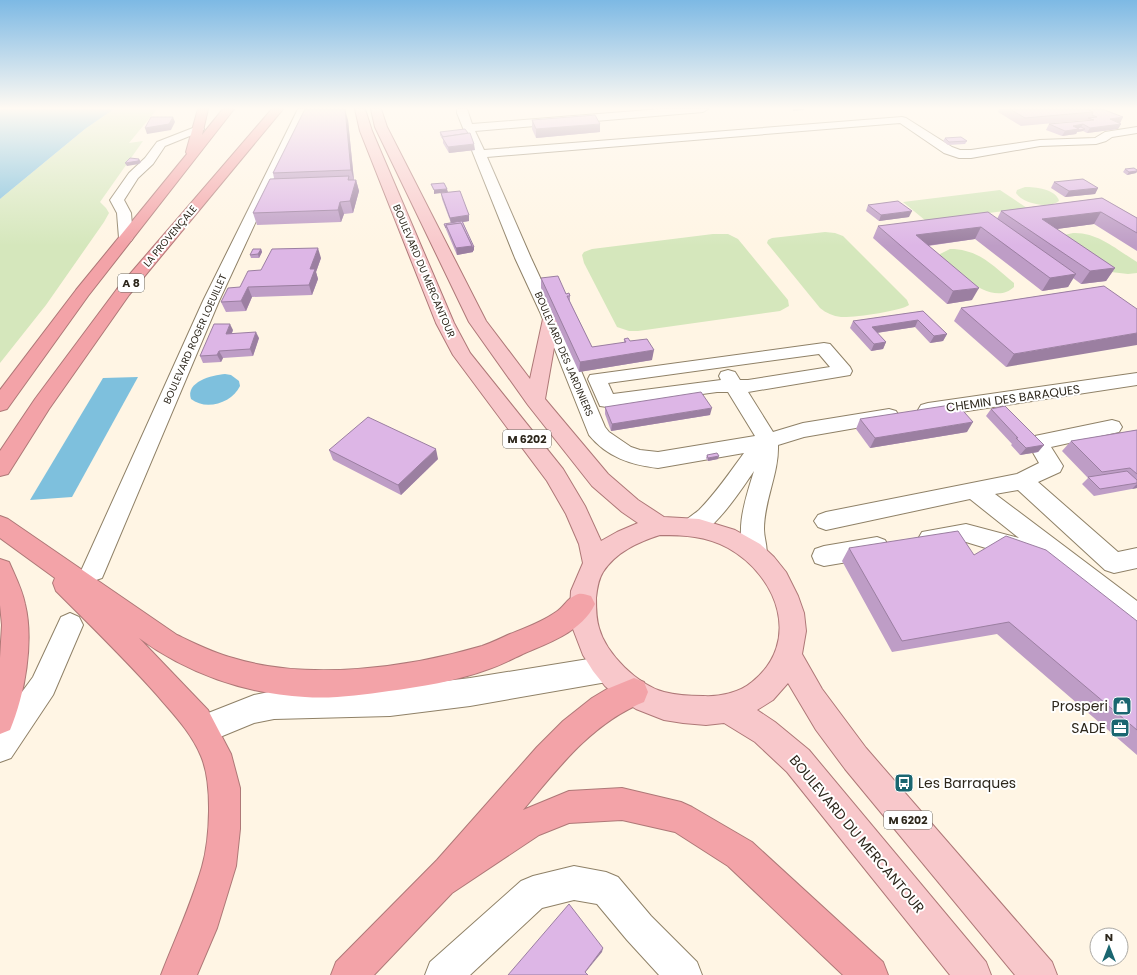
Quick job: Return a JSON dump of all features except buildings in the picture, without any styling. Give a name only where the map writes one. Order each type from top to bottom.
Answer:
[{"type":"highway","points":[[190,159],[191,154]]},
{"type":"highway","name":"A 8","points":[[0,404],[82,294],[194,154]]},
{"type":"highway","name":"LA PROVENÇALE","points":[[0,468],[42,404],[123,292],[239,154]]},
{"type":"highway","points":[[0,525],[168,644],[202,661],[235,672],[271,680],[305,684],[356,682],[402,676],[485,658],[546,631],[566,620],[582,604]]},
{"type":"highway","points":[[29,547],[149,666],[198,720],[216,754],[224,788],[224,829],[219,866],[199,928],[179,975]]},
{"type":"highway","points":[[0,569],[8,585],[16,628],[13,661],[0,720]]},
{"type":"highway","points":[[349,975],[438,884],[545,762],[584,721],[598,710],[620,697],[634,692]]},
{"type":"highway","points":[[438,884],[528,824],[569,807],[622,804],[681,818],[740,854],[870,975]]},
{"type":"main road","name":"BOULEVARD DU MERCANTOUR","points":[[376,154],[451,336],[462,356],[555,475],[577,512],[591,544],[595,564]]},
{"type":"main road","name":"BOULEVARD DU MERCANTOUR","points":[[395,154],[478,322],[536,400],[600,480],[630,506],[660,526]]},
{"type":"main road","points":[[536,400],[551,319]]},
{"type":"main road","points":[[660,526],[692,527],[714,532],[736,542],[756,555],[770,568],[781,584],[789,601],[793,619],[793,638],[789,656],[776,678],[755,697],[727,708],[696,711],[664,706],[634,692],[607,669],[592,648],[584,626],[582,604],[586,582],[595,564],[612,545],[635,533],[660,526]]},
{"type":"main road","name":"M 6202","points":[[789,656],[811,698],[847,748],[1039,975]]},
{"type":"main road","name":"BOULEVARD DU MERCANTOUR","points":[[727,708],[765,732],[798,761],[972,975]]},
{"type":"street","points":[[126,238],[124,213],[117,200],[133,176],[149,162],[154,154]]},
{"type":"street","name":"BOULEVARD ROGER LOEUILLET","points":[[93,571],[211,301],[280,154]]},
{"type":"street","name":"BOULEVARD DES JARDINIERS","points":[[480,154],[523,258],[551,319],[596,430],[604,440],[615,448],[645,460],[658,460],[768,441]]},
{"type":"street","points":[[824,348],[843,371],[735,387],[717,386],[607,401],[597,378],[706,363],[714,355],[824,348]]},
{"type":"street","points":[[714,355],[768,441],[768,459],[756,500],[752,529],[756,555]]},
{"type":"street","name":"CHEMIN DES BARAQUES","points":[[768,441],[803,430],[1137,379]]},
{"type":"street","points":[[826,521],[1022,481],[1052,466],[1037,442],[1112,427]]},
{"type":"street","points":[[692,527],[706,516],[731,488],[752,457],[768,441]]},
{"type":"street","points":[[1022,481],[1114,563],[1137,558]]},
{"type":"street","points":[[974,490],[1134,626]]},
{"type":"street","points":[[824,556],[966,533],[1020,548],[1134,626]]},
{"type":"street","points":[[0,747],[43,686],[70,625]]},
{"type":"street","points":[[202,729],[254,710],[274,705],[390,702],[470,692],[607,669]]},
{"type":"street","points":[[443,975],[533,893],[574,883],[606,889],[639,928],[684,975]]},
{"type":"green space","points":[[54,154],[133,154],[100,202],[109,213],[104,222],[46,305],[0,363],[0,199]]},
{"type":"green space","points":[[1025,187],[1039,188],[1050,191],[1059,201],[1049,205],[1043,205],[1024,200],[1016,193],[1017,190]]},
{"type":"green space","points":[[1000,190],[1027,208],[926,221],[903,202]]},
{"type":"green space","points":[[825,232],[843,236],[907,300],[909,305],[887,312],[847,317],[832,315],[820,308],[767,243],[768,240],[772,238]]},
{"type":"green space","points":[[1073,233],[1091,235],[1115,247],[1137,262],[1137,273],[1128,274],[1111,272],[1064,235]]},
{"type":"green space","points":[[713,234],[728,234],[738,239],[788,300],[789,306],[780,311],[638,331],[629,331],[617,327],[584,263],[582,255],[584,252],[592,249]]},
{"type":"green space","points":[[950,249],[977,255],[1014,283],[1014,287],[1005,292],[996,293],[975,285],[940,258],[940,254]]},
{"type":"water","points":[[0,154],[54,154],[0,199]]},
{"type":"water","points":[[225,374],[231,375],[239,381],[240,386],[231,397],[225,401],[211,405],[197,403],[191,399],[190,393],[192,388],[201,380]]},
{"type":"water","points":[[138,377],[72,497],[30,500],[103,378]]},
{"type":"place","name":"Prosperi","points":[[1122,706]]},
{"type":"place","name":"SADE","points":[[1120,728]]},
{"type":"place","name":"Les Barraques","points":[[904,783]]}]
